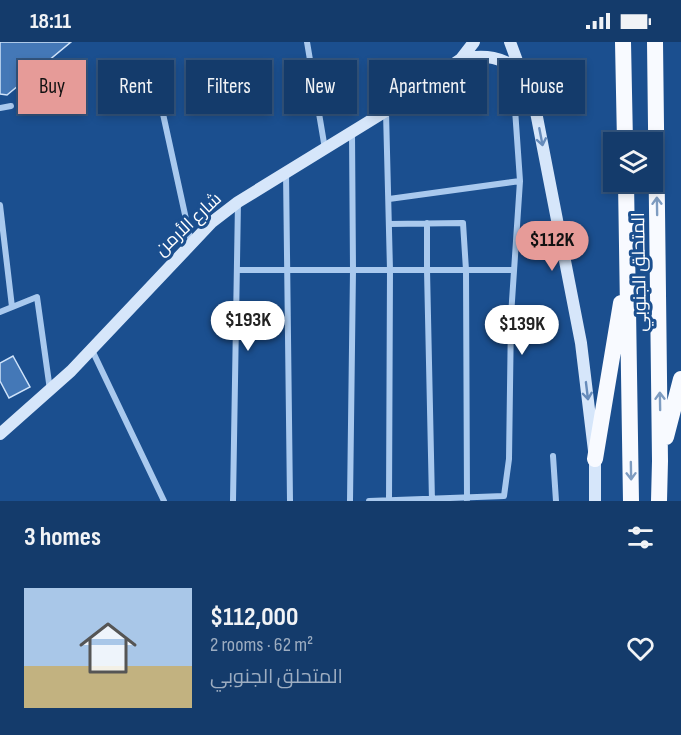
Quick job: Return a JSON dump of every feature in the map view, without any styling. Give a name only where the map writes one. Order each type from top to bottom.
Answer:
[{"type":"highway","points":[[623,42],[625,132]]},
{"type":"highway","name":"المتحلق الجنوبي","points":[[655,42],[659,501]]},
{"type":"highway","name":"المتحلق الجنوبي","points":[[626,192],[631,501]]},
{"type":"highway","points":[[595,459],[628,273]]},
{"type":"highway","points":[[660,461],[681,380]]},
{"type":"main road","name":"شارع الأرمن","points":[[461,59],[474,42]]},
{"type":"main road","points":[[510,42],[517,60]]},
{"type":"main road","points":[[461,59],[487,56],[502,60]]},
{"type":"main road","name":"شارع الأرمن","points":[[0,434],[50,391],[92,349],[212,222],[238,202],[381,114]]},
{"type":"main road","points":[[536,114],[581,343],[595,459],[595,501]]},
{"type":"street","points":[[308,42],[326,149]]},
{"type":"street","points":[[0,108],[11,106]]},
{"type":"street","points":[[163,114],[191,242]]},
{"type":"street","points":[[386,114],[390,270],[389,501]]},
{"type":"street","points":[[369,501],[467,499],[504,495],[508,459],[511,316],[520,181],[515,114]]},
{"type":"street","points":[[350,501],[352,133]]},
{"type":"street","points":[[286,172],[289,270],[290,501]]},
{"type":"street","points":[[389,199],[520,181]]},
{"type":"street","points":[[233,501],[238,202]]},
{"type":"street","points":[[0,205],[12,307]]},
{"type":"street","points":[[427,223],[432,500]]},
{"type":"street","points":[[389,224],[463,223],[466,270],[467,499]]},
{"type":"street","points":[[237,270],[514,270]]},
{"type":"street","points":[[0,312],[37,297],[50,391]]},
{"type":"street","points":[[92,349],[164,501]]},
{"type":"street","points":[[553,456],[556,501]]},
{"type":"building","points":[[0,42],[71,42],[49,60],[18,60],[18,86],[7,95],[0,94]]},
{"type":"building","points":[[13,356],[30,387],[9,398],[0,381],[0,363]]}]
